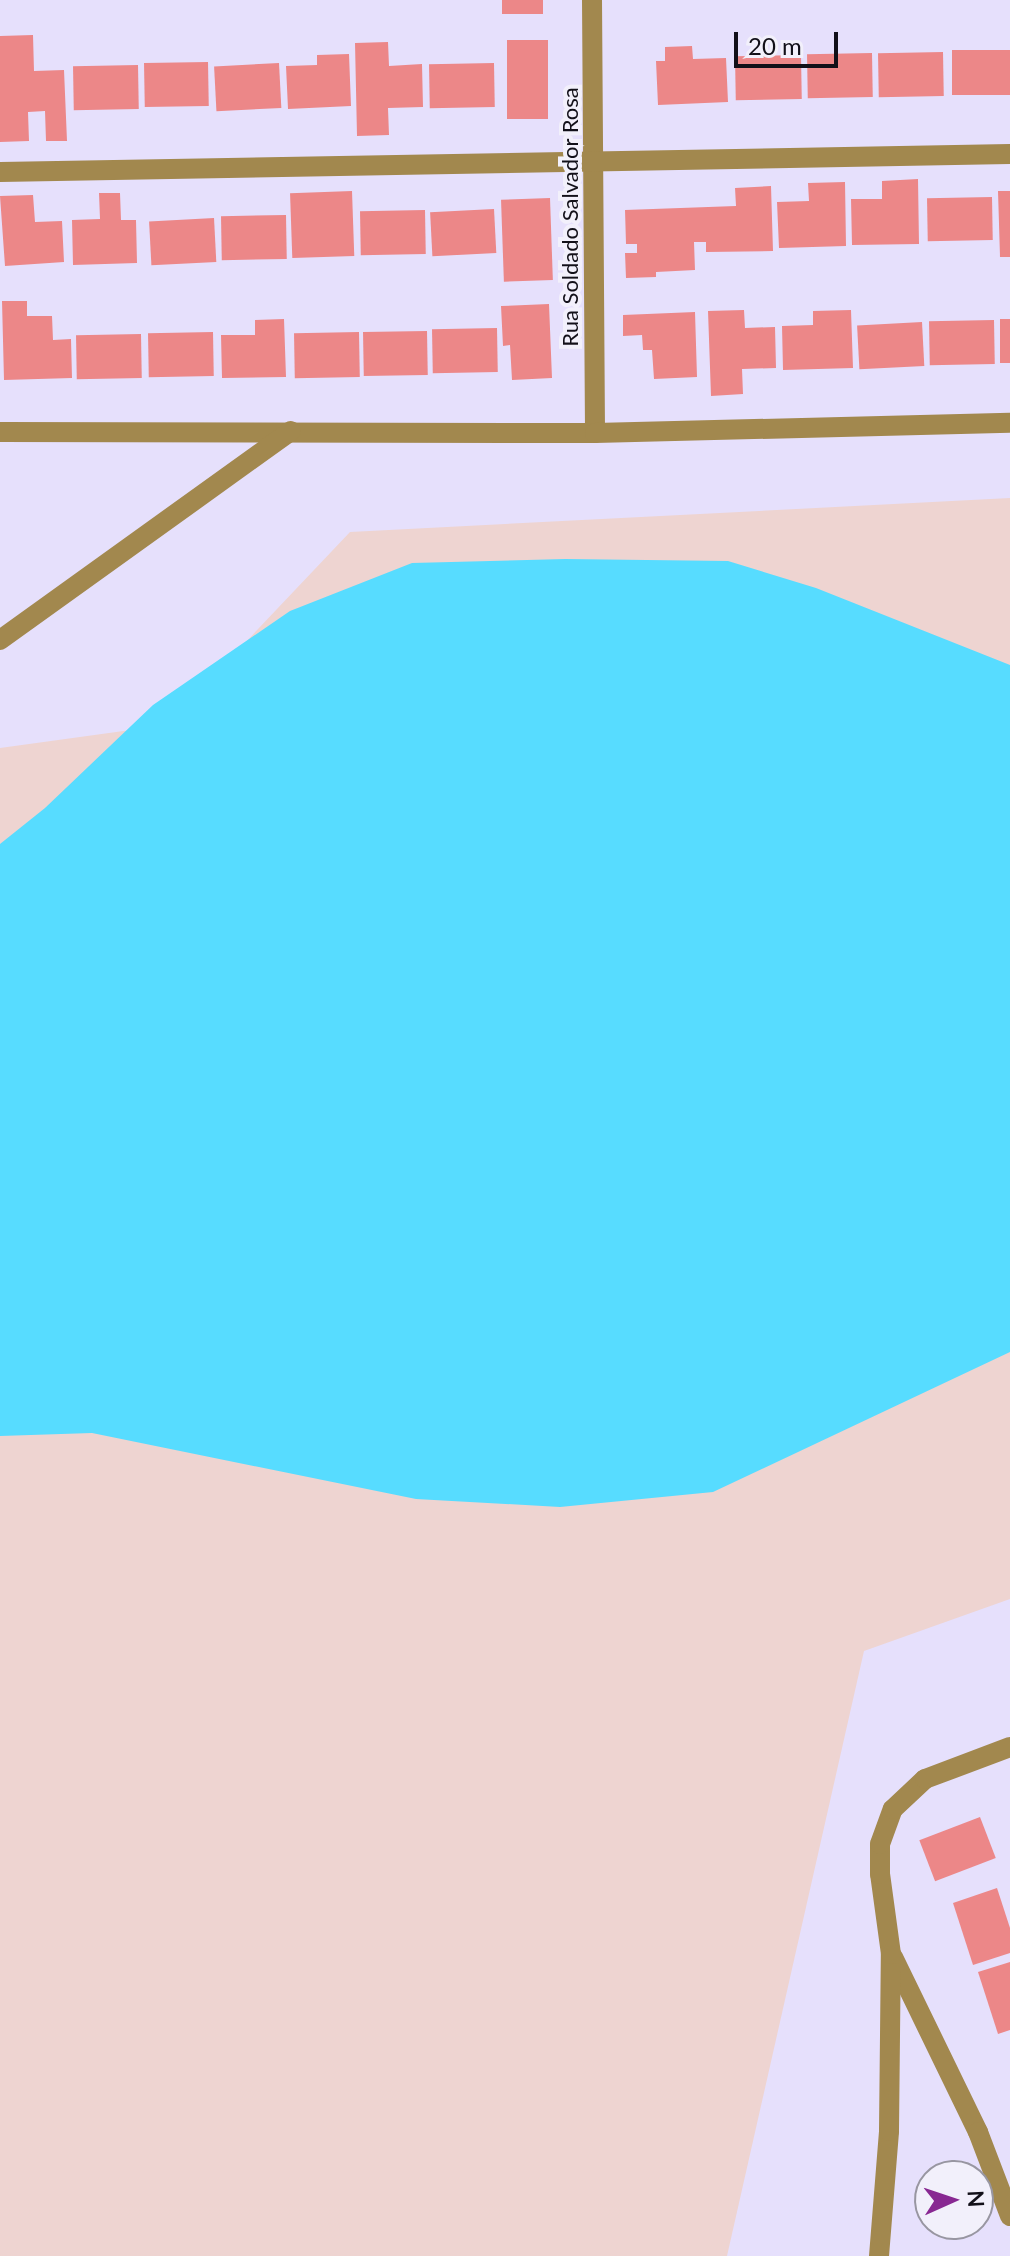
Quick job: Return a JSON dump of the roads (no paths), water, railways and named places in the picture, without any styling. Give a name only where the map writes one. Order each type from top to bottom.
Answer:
[{"type":"street","name":"Rua Soldado Salvador Rosa","points":[[592,0],[595,433]]},
{"type":"street","points":[[0,172],[1010,154]]},
{"type":"street","points":[[0,432],[595,433],[1010,423]]},
{"type":"street","points":[[0,640],[291,431]]},
{"type":"street","points":[[879,2256],[889,2131],[891,1954],[880,1874],[880,1844],[893,1809],[925,1779],[1010,1747]]},
{"type":"street","points":[[891,1954],[978,2132],[1010,2216]]},
{"type":"water","points":[[565,559],[728,561],[816,588],[1010,665],[1010,1352],[713,1492],[560,1507],[416,1499],[92,1433],[0,1436],[0,844],[45,808],[153,705],[290,611],[412,563]]}]
